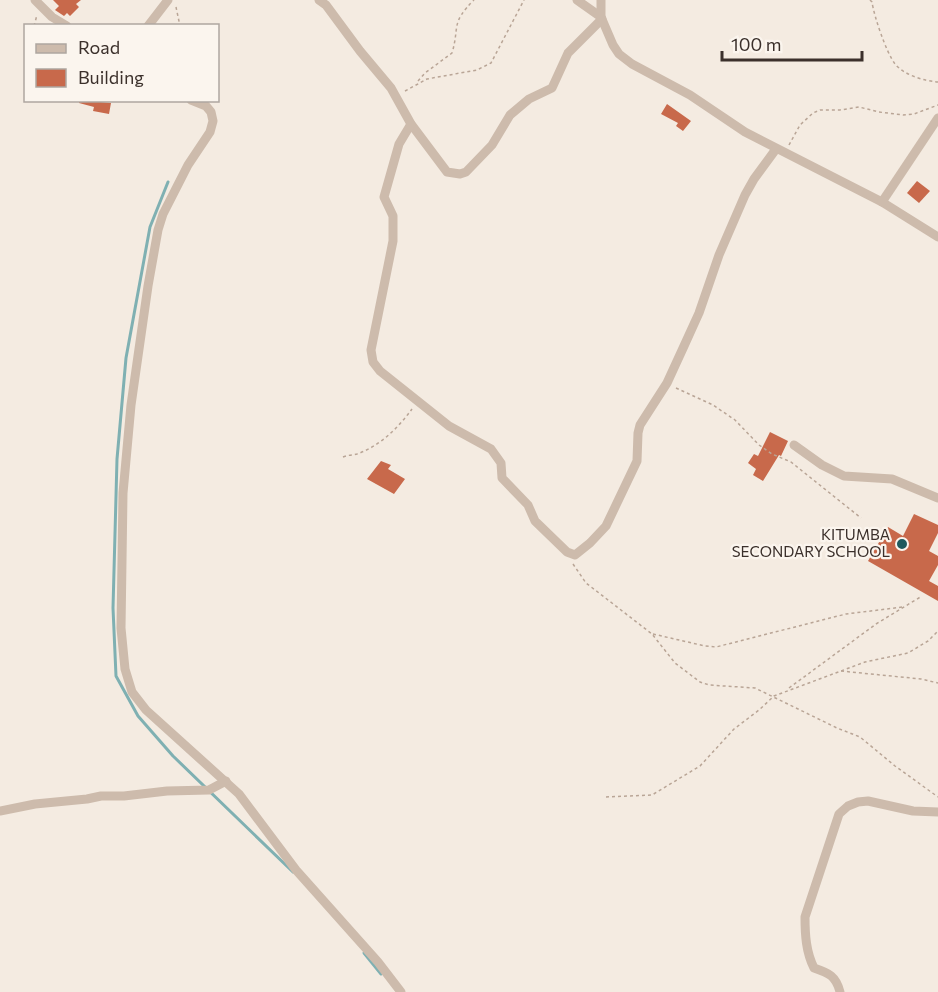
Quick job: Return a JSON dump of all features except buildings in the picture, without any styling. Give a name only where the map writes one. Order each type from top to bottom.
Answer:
[{"type":"street","points":[[35,0],[64,24]]},
{"type":"street","points":[[150,24],[168,0]]},
{"type":"street","points":[[320,0],[384,78],[411,124],[447,172],[460,174],[466,172],[492,145],[510,115],[529,99],[552,88],[568,53],[601,18]]},
{"type":"street","points":[[577,0],[601,18]]},
{"type":"street","points":[[601,0],[601,18],[613,45],[619,54],[632,64],[690,95],[745,132],[882,202],[938,237]]},
{"type":"street","points":[[195,102],[206,106],[211,111],[213,121],[210,132],[175,187],[158,230],[139,342],[123,493],[120,628],[124,669],[132,692],[161,724],[239,794],[296,870],[378,962],[400,992]]},
{"type":"street","points":[[882,202],[938,118]]},
{"type":"street","points":[[411,124],[399,144],[384,197],[393,216],[393,241],[371,350],[373,362],[380,371],[449,426],[482,443],[498,456],[502,478],[528,505],[535,521],[567,552],[575,555],[606,526],[637,461],[640,425],[667,383],[699,313],[719,255],[745,195],[754,179],[780,151]]},
{"type":"street","points":[[794,445],[822,465],[844,476],[892,479],[938,498]]},
{"type":"street","points":[[0,812],[35,804],[101,796],[209,790],[226,781]]},
{"type":"street","points":[[840,992],[834,976],[814,968],[809,957],[805,932],[805,917],[839,814],[848,806],[868,801],[913,811],[938,812]]},
{"type":"path","points":[[175,0],[180,24]]},
{"type":"path","points":[[418,83],[425,74],[452,53],[455,28],[459,18],[474,0]]},
{"type":"path","points":[[397,97],[418,83],[450,74],[477,70],[491,63],[524,0]]},
{"type":"path","points":[[870,0],[895,63],[915,76],[938,82]]},
{"type":"path","points":[[780,151],[800,125],[820,110],[860,107],[903,115],[914,114],[938,105]]},
{"type":"path","points":[[667,383],[713,405],[735,420],[759,445],[772,454],[791,462],[861,519]]},
{"type":"path","points":[[343,457],[360,453],[391,433],[418,402]]},
{"type":"path","points":[[567,552],[576,571],[586,583],[652,634],[675,663],[700,682],[709,685],[755,688],[860,737],[938,797]]},
{"type":"path","points":[[786,690],[839,650],[922,596]]},
{"type":"path","points":[[652,634],[716,647],[846,614],[903,607]]},
{"type":"path","points":[[606,797],[652,795],[700,766],[734,729],[774,696],[865,662],[908,653],[928,641],[938,631]]},
{"type":"path","points":[[839,671],[921,678],[938,683]]},
{"type":"waterway","points":[[168,182],[150,227],[126,358],[117,459],[113,608],[116,676],[138,716],[173,756],[293,872]]},
{"type":"waterway","points":[[364,953],[381,974]]},
{"type":"place","name":"KITUMBA SECONDARY SCHOOL","points":[[902,544]]}]
